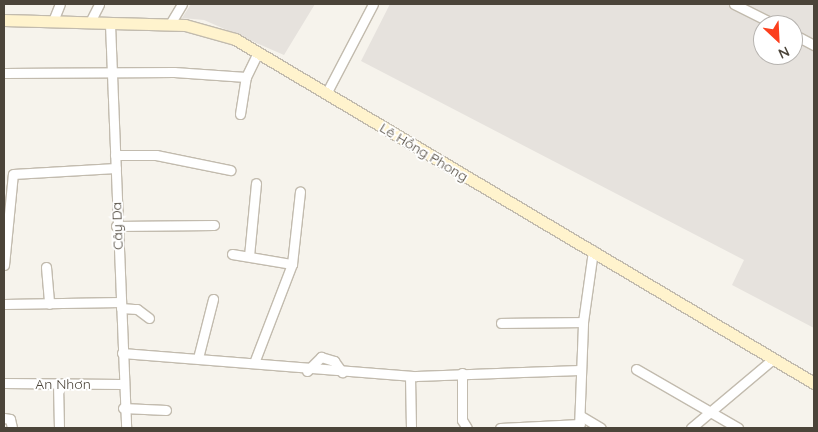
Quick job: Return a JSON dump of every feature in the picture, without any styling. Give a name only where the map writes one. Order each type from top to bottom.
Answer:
[{"type":"main road","name":"Lê Hồng Phong","points":[[4,20],[170,24],[214,31],[258,52],[327,92],[814,383]]},
{"type":"street","points":[[53,21],[60,4]]},
{"type":"street","points":[[90,22],[99,4]]},
{"type":"street","points":[[170,24],[182,4]]},
{"type":"street","points":[[327,92],[373,4]]},
{"type":"street","points":[[734,4],[756,15]]},
{"type":"street","name":"Cây Da","points":[[110,24],[116,168],[116,226],[121,305],[122,384],[126,428]]},
{"type":"street","points":[[240,114],[246,77],[258,52]]},
{"type":"street","points":[[4,73],[112,71],[246,77]]},
{"type":"street","points":[[115,155],[156,155],[230,170]]},
{"type":"street","points":[[4,265],[13,174],[116,168]]},
{"type":"street","points":[[249,256],[256,183]]},
{"type":"street","points":[[254,363],[292,264],[300,191]]},
{"type":"street","points":[[116,226],[214,225]]},
{"type":"street","points":[[580,423],[580,370],[583,322],[592,251]]},
{"type":"street","points":[[232,254],[292,264]]},
{"type":"street","points":[[46,267],[49,304]]},
{"type":"street","points":[[198,358],[213,299]]},
{"type":"street","points":[[4,304],[121,305],[137,308],[149,318]]},
{"type":"street","points":[[501,323],[583,322]]},
{"type":"street","points":[[122,353],[254,363],[307,371],[410,376],[580,370]]},
{"type":"street","points":[[307,371],[321,357],[334,361],[342,372]]},
{"type":"street","points":[[691,428],[773,359]]},
{"type":"street","points":[[636,369],[738,428]]},
{"type":"street","points":[[462,373],[462,420],[467,428]]},
{"type":"street","points":[[410,376],[411,428]]},
{"type":"street","name":"An Nhơn","points":[[4,383],[122,384]]},
{"type":"street","points":[[58,384],[59,428]]},
{"type":"street","points":[[123,408],[166,410]]},
{"type":"street","points":[[4,418],[10,419],[12,428]]},
{"type":"street","points":[[500,428],[580,423],[601,428]]},
{"type":"shaded area","points":[[191,4],[315,4],[284,55],[204,20],[182,18]]},
{"type":"shaded area","points":[[390,4],[814,4],[814,328],[732,285],[744,260],[361,61]]}]
